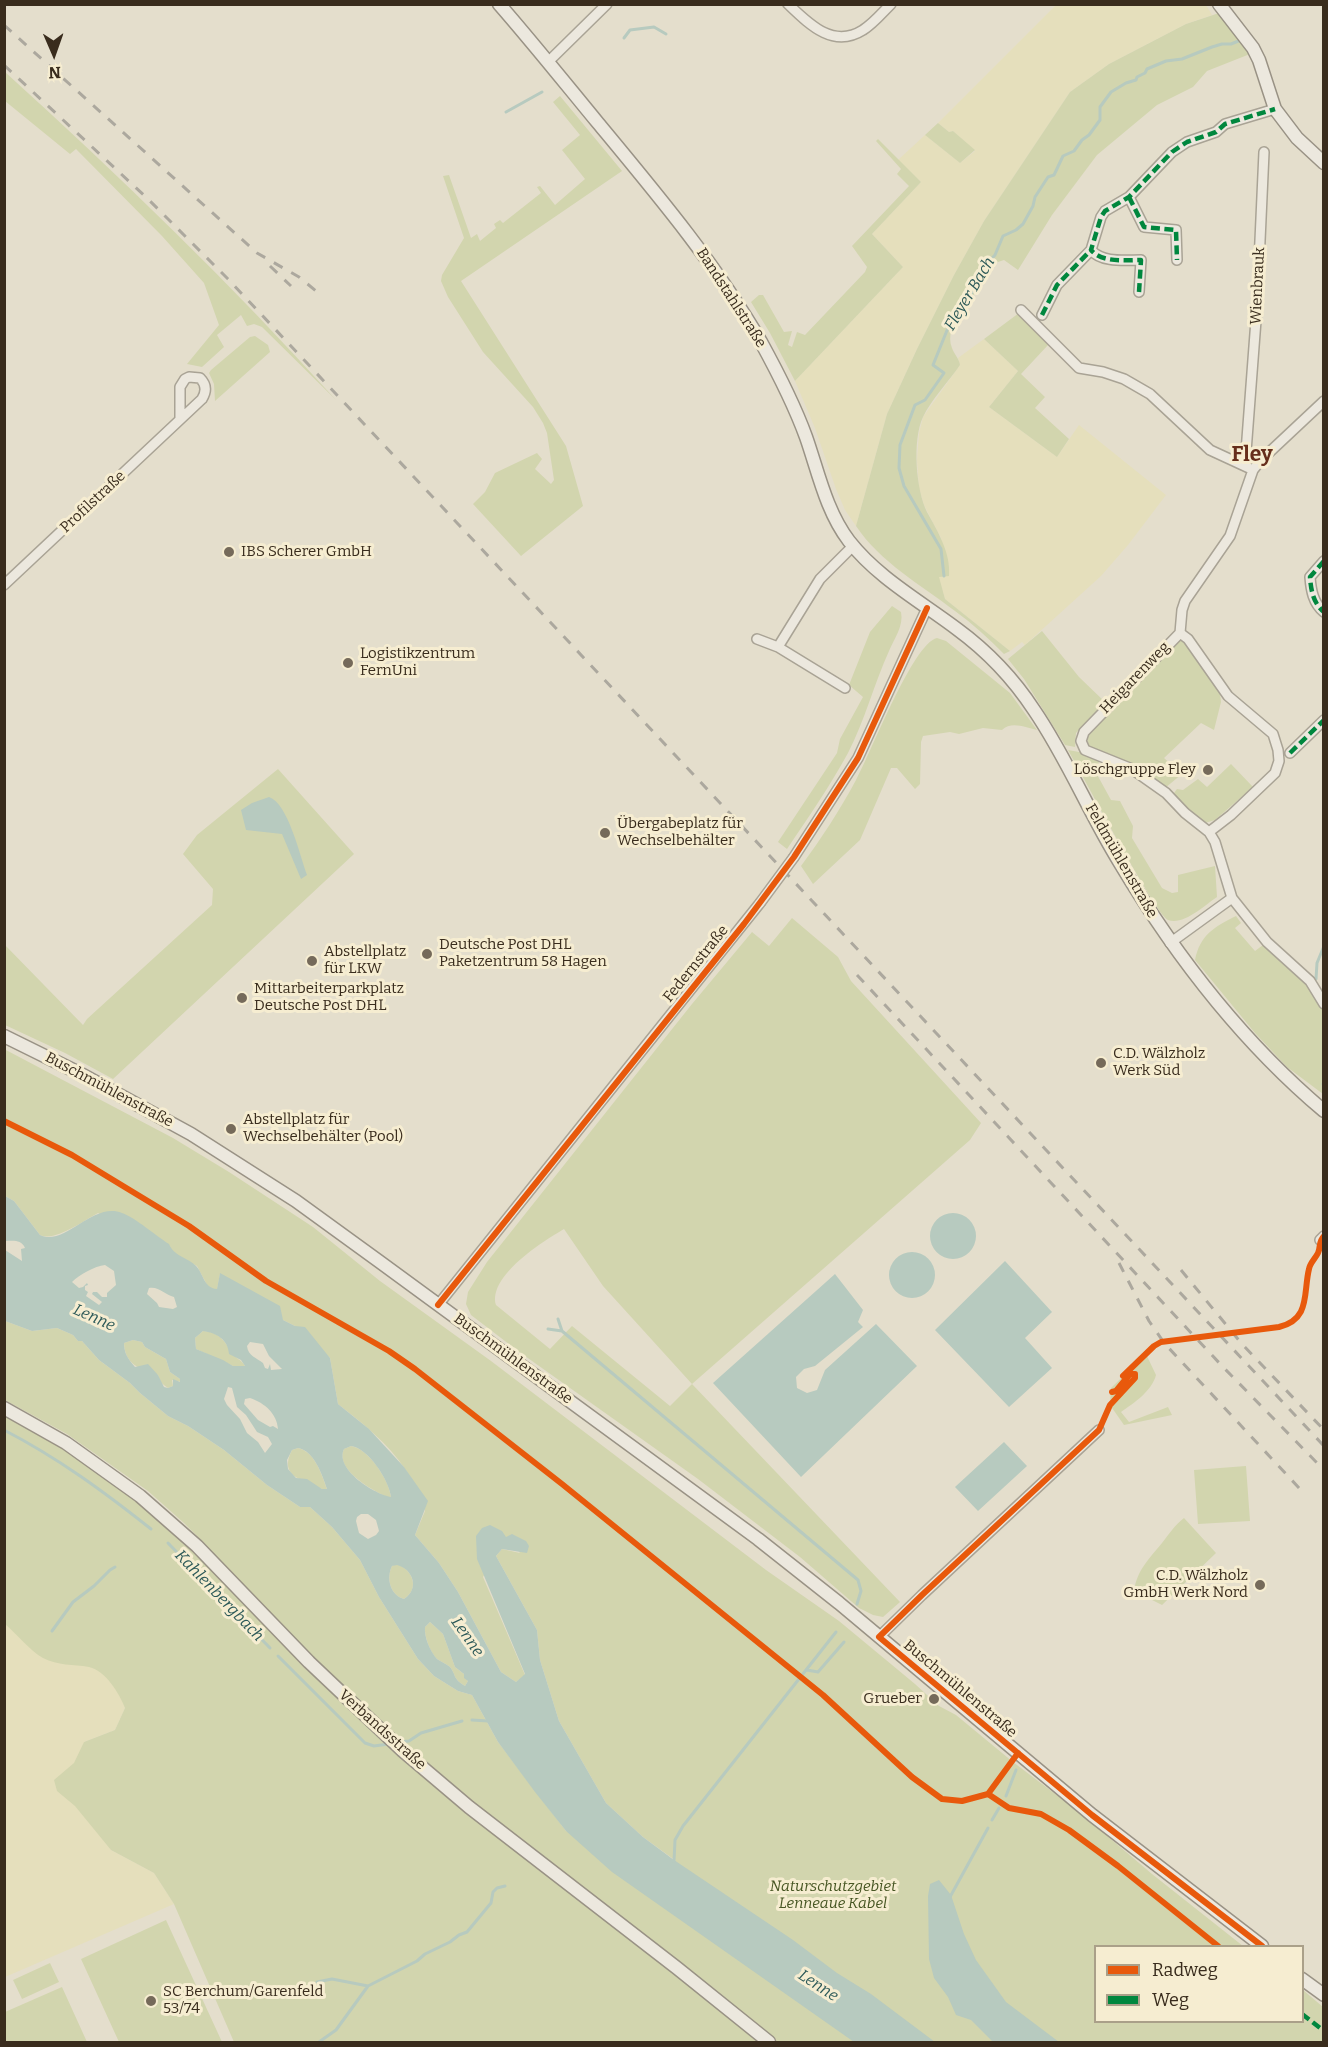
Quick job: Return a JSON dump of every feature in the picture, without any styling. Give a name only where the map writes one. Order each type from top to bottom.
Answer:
[{"type":"street","name":"Bandstahlstraße","points":[[499,4],[549,61],[686,230],[742,312],[782,382],[807,440],[831,509],[845,536],[872,566],[927,608]]},
{"type":"street","points":[[549,61],[607,4]]},
{"type":"street","points":[[789,4],[810,26],[837,37],[848,36],[865,29],[891,4]]},
{"type":"street","points":[[1219,4],[1253,48],[1275,109],[1297,138],[1323,163]]},
{"type":"street","points":[[1042,315],[1057,285],[1091,250],[1101,217],[1113,206],[1129,197],[1172,152],[1187,142],[1216,132],[1225,124],[1275,109]]},
{"type":"street","name":"Wienbrauk","points":[[1245,465],[1257,307],[1264,152]]},
{"type":"street","points":[[1129,197],[1144,227],[1176,230],[1177,260]]},
{"type":"street","points":[[1091,250],[1096,256],[1106,259],[1141,260],[1139,292]]},
{"type":"street","points":[[1021,310],[1078,368],[1103,372],[1124,379],[1150,394],[1210,450],[1253,470]]},
{"type":"street","name":"Heigarenweg","points":[[1209,832],[1193,820],[1166,793],[1132,769],[1093,754],[1084,748],[1082,741],[1084,732],[1180,633],[1185,601],[1230,536],[1253,470],[1323,401]]},
{"type":"street","name":"Profilstraße","points":[[4,585],[180,418]]},
{"type":"street","points":[[778,647],[820,579],[853,546]]},
{"type":"street","points":[[1323,561],[1310,578],[1311,592],[1318,608],[1323,612]]},
{"type":"street","name":"Federnstraße","points":[[438,1305],[760,903],[794,857],[858,758],[927,608]]},
{"type":"street","name":"Feldmühlenstraße","points":[[927,608],[990,656],[1015,683],[1034,709],[1118,861],[1170,943],[1213,999],[1250,1040],[1280,1072],[1323,1111]]},
{"type":"street","points":[[1180,633],[1188,639],[1228,696],[1273,735],[1279,761],[1275,772],[1231,815],[1209,832],[1215,842],[1233,898],[1267,942],[1310,981],[1323,1004]]},
{"type":"street","points":[[757,639],[778,647],[845,688]]},
{"type":"street","points":[[1290,753],[1323,720]]},
{"type":"street","points":[[1170,943],[1233,898]]},
{"type":"street","name":"Buschmühlenstraße","points":[[4,1036],[141,1106],[242,1165],[296,1201],[758,1539],[1092,1815],[1259,1945]]},
{"type":"street","name":"Verbandsstraße","points":[[4,1408],[66,1443],[141,1496],[178,1528],[309,1662],[403,1751],[477,1814],[677,1968],[769,2043]]},
{"type":"street","name":"Buschmühlenstraße","points":[[879,1637],[1099,1430]]},
{"type":"street","points":[[1304,1981],[1323,1995]]},
{"type":"shaded area","points":[[1056,5],[1206,5],[1212,15],[1186,24],[1109,64],[1070,92],[984,221],[917,349],[887,414],[856,526],[845,510],[836,489],[815,428],[795,381],[903,267],[872,234],[921,182],[898,160],[925,135],[960,163],[975,151],[953,131],[949,132],[938,123]]},
{"type":"shaded area","points":[[984,339],[1018,371],[989,407],[1057,457],[1079,425],[1166,495],[1101,576],[1025,645],[1022,642],[1010,651],[945,599],[938,576],[949,576],[941,538],[924,505],[919,488],[917,460],[923,417],[960,365],[958,358]]},
{"type":"shaded area","points":[[4,1615],[113,1673],[125,1708],[115,1730],[84,1742],[111,1850],[154,1873],[174,1904],[5,1977]]},
{"type":"green space","points":[[1219,13],[1243,41],[1250,54],[1207,71],[1193,87],[1157,105],[1097,155],[1052,215],[1018,270],[1004,260],[992,264],[984,282],[955,321],[950,339],[960,365],[935,397],[923,417],[917,438],[918,478],[923,503],[943,543],[948,559],[949,576],[939,577],[945,599],[1010,651],[1004,654],[968,621],[889,562],[856,526],[887,414],[954,275],[984,221],[1070,92],[1109,64],[1186,24]]},
{"type":"green space","points":[[5,72],[175,232],[336,400],[262,327],[254,324],[247,326],[241,315],[217,335],[224,347],[202,367],[187,364],[219,325],[204,283],[162,236],[76,149],[70,154],[5,101]]},
{"type":"green space","points":[[560,96],[622,171],[461,281],[566,446],[583,506],[521,556],[473,504],[485,492],[495,473],[537,453],[542,459],[535,469],[551,484],[554,480],[547,433],[533,407],[483,352],[448,297],[441,281],[442,275],[464,238],[443,176],[449,175],[471,238],[477,234],[480,241],[496,228],[494,224],[500,220],[503,223],[541,193],[537,187],[540,186],[555,205],[585,179],[562,150],[580,135],[553,102]]},
{"type":"green space","points":[[938,123],[949,132],[953,131],[975,150],[960,163],[925,135]]},
{"type":"green space","points":[[878,139],[921,182],[872,234],[903,267],[795,381],[751,302],[759,295],[763,295],[784,332],[792,331],[788,345],[792,347],[797,332],[805,335],[865,272],[867,267],[852,246],[909,186],[897,174],[901,169],[876,141]]},
{"type":"green space","points":[[1019,313],[1048,345],[1021,374],[1045,397],[1035,408],[1069,439],[1057,457],[989,407],[1018,371],[984,339]]},
{"type":"green space","points":[[255,336],[268,345],[270,352],[215,401],[214,384],[209,373],[250,337]]},
{"type":"green space","points":[[892,606],[901,612],[900,627],[854,740],[834,778],[787,849],[778,842],[837,753],[840,739],[863,697],[849,685],[870,632]]},
{"type":"green space","points":[[1042,631],[1079,677],[1105,702],[1076,733],[1075,747],[1065,745],[1024,679],[1008,659]]},
{"type":"green space","points":[[937,638],[946,641],[1010,693],[1037,730],[1014,725],[1002,730],[983,728],[959,734],[950,732],[923,736],[920,784],[915,789],[897,768],[891,768],[860,840],[813,884],[801,866],[850,791],[916,659],[927,645]]},
{"type":"green space","points":[[1180,641],[1185,641],[1220,693],[1221,702],[1214,730],[1201,723],[1164,758],[1182,774],[1165,788],[1089,747],[1087,738],[1090,730]]},
{"type":"green space","points":[[1068,750],[1100,761],[1094,769],[1111,800],[1120,801],[1133,826],[1132,838],[1162,888],[1172,893],[1178,892],[1178,875],[1215,866],[1217,897],[1187,917],[1174,921],[1168,920],[1134,869]]},
{"type":"green space","points":[[1231,764],[1253,787],[1215,820],[1205,823],[1198,819],[1174,793],[1177,789],[1183,790],[1198,779],[1207,787]]},
{"type":"green space","points":[[278,769],[354,854],[113,1079],[5,1025],[4,944],[83,1025],[212,905],[213,889],[183,854],[197,835]]},
{"type":"green space","points":[[1236,916],[1241,923],[1235,928],[1255,951],[1267,942],[1299,969],[1323,1004],[1323,1094],[1287,1067],[1255,1033],[1195,960],[1204,938],[1221,924]]},
{"type":"green space","points":[[792,918],[838,957],[851,981],[981,1123],[970,1140],[692,1384],[900,1602],[883,1617],[859,1608],[800,1557],[698,1479],[471,1315],[466,1304],[468,1292],[487,1262],[752,932],[769,946]],"holes":[[[564,1229],[603,1286],[692,1384],[670,1406],[572,1326],[550,1349],[496,1305],[496,1294],[508,1272],[531,1251]]]},
{"type":"green space","name":"Naturschutzgebiet Lenneaue Kabel","points":[[4,1049],[173,1138],[313,1227],[380,1281],[491,1361],[766,1570],[839,1621],[939,1706],[956,1715],[1079,1812],[1152,1874],[1242,1945],[1094,1945],[1094,2023],[1304,2023],[1304,1991],[1323,2007],[1323,2042],[234,2042],[174,1904],[154,1873],[111,1850],[75,1806],[57,1791],[54,1780],[74,1763],[84,1742],[115,1730],[125,1708],[115,1689],[101,1673],[89,1667],[60,1664],[43,1658],[5,1624],[5,1416],[60,1446],[134,1498],[196,1554],[207,1546],[148,1491],[67,1434],[5,1400],[5,1321],[32,1331],[57,1328],[73,1335],[78,1341],[82,1341],[99,1360],[168,1416],[188,1426],[224,1450],[267,1485],[300,1507],[310,1507],[332,1527],[360,1560],[379,1597],[418,1659],[434,1676],[458,1691],[472,1695],[498,1742],[566,1831],[676,1861],[643,1837],[606,1803],[559,1721],[540,1660],[537,1630],[496,1556],[502,1549],[520,1553],[506,1537],[483,1577],[525,1675],[516,1682],[501,1672],[458,1592],[439,1563],[415,1535],[425,1511],[408,1474],[383,1442],[338,1404],[330,1358],[295,1326],[283,1320],[220,1274],[217,1290],[212,1289],[207,1285],[197,1266],[98,1213],[69,1230],[53,1236],[40,1235],[14,1201],[5,1196]]},
{"type":"green space","points":[[203,1331],[213,1333],[220,1338],[245,1366],[233,1366],[196,1349],[195,1338]]},
{"type":"green space","points":[[133,1340],[142,1342],[145,1347],[166,1359],[170,1372],[181,1382],[172,1380],[173,1386],[168,1388],[160,1382],[158,1375],[145,1371],[130,1361],[124,1343]]},
{"type":"green space","points":[[1146,1354],[1156,1375],[1154,1381],[1142,1396],[1121,1412],[1129,1422],[1168,1407],[1172,1415],[1124,1425],[1110,1405],[1111,1388]]},
{"type":"green space","points":[[351,1446],[365,1453],[377,1466],[391,1497],[374,1490],[350,1472],[342,1457],[344,1449]]},
{"type":"green space","points":[[298,1448],[304,1450],[313,1459],[327,1489],[300,1480],[290,1472],[288,1459],[292,1450]]},
{"type":"green space","points":[[1246,1466],[1250,1521],[1198,1524],[1194,1470]]},
{"type":"green space","points":[[1184,1518],[1216,1553],[1162,1605],[1134,1591],[1141,1571],[1148,1560]]},
{"type":"green space","points":[[397,1564],[407,1571],[413,1585],[409,1595],[404,1599],[395,1594],[389,1581],[392,1566]]},
{"type":"green space","points":[[430,1622],[443,1634],[455,1667],[464,1674],[468,1681],[465,1686],[456,1679],[450,1667],[437,1659],[432,1652],[425,1631],[425,1627]]},
{"type":"green space","name":"SC Berchum/Garenfeld 53/74","points":[[166,1920],[222,2042],[119,2042],[81,1959]]},
{"type":"green space","points":[[50,1963],[59,1982],[22,1999],[13,1980]]},
{"type":"green space","points":[[62,1987],[87,2042],[5,2042],[5,2012]]},
{"type":"water","points":[[269,797],[276,801],[282,809],[293,831],[307,875],[301,879],[282,834],[246,830],[241,810]]},
{"type":"water","name":"Lenne","points":[[5,1196],[14,1201],[40,1235],[50,1237],[59,1235],[100,1213],[111,1211],[122,1213],[140,1223],[169,1244],[177,1254],[195,1265],[206,1283],[212,1288],[217,1289],[220,1273],[280,1306],[283,1320],[295,1326],[305,1327],[330,1358],[338,1404],[369,1429],[404,1467],[428,1501],[415,1535],[439,1563],[458,1592],[501,1672],[516,1682],[525,1674],[477,1559],[476,1536],[482,1528],[490,1525],[502,1531],[506,1537],[512,1534],[526,1541],[529,1546],[527,1553],[502,1549],[496,1556],[537,1630],[540,1660],[559,1721],[606,1803],[643,1837],[674,1860],[871,1994],[935,2042],[854,2042],[612,1872],[566,1831],[535,1792],[498,1742],[472,1695],[458,1691],[434,1676],[418,1659],[379,1597],[360,1560],[332,1527],[310,1507],[300,1507],[267,1485],[224,1450],[188,1426],[168,1416],[99,1360],[82,1341],[78,1341],[73,1335],[57,1328],[32,1331],[5,1321],[5,1250],[22,1261],[21,1249],[25,1248],[19,1242],[5,1241]],"holes":[[[105,1265],[114,1271],[116,1285],[107,1293],[107,1297],[93,1292],[92,1294],[102,1302],[99,1305],[86,1296],[87,1283],[79,1288],[72,1282],[97,1267]],[[149,1288],[156,1288],[174,1297],[177,1307],[173,1309],[159,1307],[147,1294]],[[203,1331],[217,1335],[226,1344],[229,1354],[241,1360],[245,1366],[233,1366],[196,1349],[195,1338]],[[133,1340],[142,1342],[145,1347],[166,1359],[170,1372],[180,1379],[180,1382],[173,1379],[173,1386],[164,1387],[158,1375],[148,1364],[135,1367],[124,1343]],[[250,1342],[263,1344],[269,1356],[282,1369],[271,1370],[270,1364],[268,1369],[265,1368],[263,1363],[248,1349]],[[228,1387],[232,1388],[237,1407],[246,1415],[257,1432],[268,1437],[272,1444],[265,1453],[258,1442],[247,1433],[240,1419],[224,1399]],[[250,1398],[265,1406],[273,1414],[278,1429],[258,1420],[244,1404],[245,1399]],[[351,1446],[364,1452],[382,1474],[391,1497],[376,1492],[358,1480],[345,1465],[344,1449]],[[298,1448],[304,1450],[317,1464],[327,1489],[322,1489],[307,1479],[296,1478],[288,1469],[287,1460],[292,1450]],[[361,1514],[368,1514],[376,1520],[379,1531],[368,1539],[359,1533],[356,1521]],[[392,1566],[403,1567],[412,1580],[413,1585],[409,1595],[404,1599],[395,1594],[390,1586],[389,1576]],[[430,1622],[443,1634],[455,1667],[464,1674],[464,1678],[468,1681],[465,1686],[456,1679],[450,1667],[434,1656],[425,1635],[425,1627]]]},
{"type":"water","points":[[953,1213],[969,1220],[976,1236],[969,1252],[953,1259],[937,1252],[930,1236],[937,1220]]},
{"type":"water","points":[[912,1252],[928,1259],[935,1275],[928,1291],[912,1298],[896,1291],[889,1275],[896,1259]]},
{"type":"water","points":[[1005,1261],[1052,1312],[1025,1338],[1052,1368],[1009,1407],[935,1330]]},
{"type":"water","points":[[835,1274],[863,1310],[858,1322],[863,1327],[815,1366],[804,1369],[796,1377],[797,1388],[807,1393],[817,1390],[825,1370],[876,1324],[917,1366],[801,1477],[713,1383]]},
{"type":"water","points":[[1004,1442],[1027,1466],[978,1511],[955,1487]]},
{"type":"water","points":[[939,1880],[951,1895],[964,1934],[976,1960],[1006,2002],[1059,2042],[993,2042],[971,2020],[956,2015],[948,1997],[934,1978],[929,1959],[928,1896],[930,1884]]},
{"type":"waterway","points":[[624,38],[630,30],[654,27],[666,34]]},
{"type":"waterway","name":"Fleyer Bach","points":[[944,576],[941,549],[904,486],[899,468],[900,445],[915,405],[925,400],[944,373],[933,365],[952,318],[982,280],[987,264],[995,255],[1003,236],[1023,224],[1033,206],[1035,197],[1048,177],[1054,175],[1063,156],[1074,151],[1100,120],[1100,107],[1111,92],[1136,80],[1147,69],[1166,61],[1182,59],[1212,47],[1241,40]]},
{"type":"waterway","points":[[506,112],[542,92]]},
{"type":"waterway","points":[[1316,979],[1317,963],[1324,946]]},
{"type":"waterway","points":[[558,1319],[562,1331]]},
{"type":"waterway","points":[[548,1329],[562,1331],[858,1580],[861,1591],[857,1604]]},
{"type":"waterway","name":"Kahlenbergbach","points":[[4,1430],[80,1476],[151,1529]]},
{"type":"waterway","name":"Kahlenbergbach","points":[[168,1543],[270,1648]]},
{"type":"waterway","points":[[52,1631],[73,1602],[115,1567]]},
{"type":"waterway","points":[[674,1861],[675,1840],[683,1826],[836,1632]]},
{"type":"waterway","name":"Fleyer Bach","points":[[807,1670],[818,1672],[844,1642]]},
{"type":"waterway","name":"Kahlenbergbach","points":[[278,1656],[365,1743],[374,1746],[389,1744]]},
{"type":"waterway","name":"Kahlenbergbach","points":[[472,1720],[488,1721]]},
{"type":"waterway","name":"Kahlenbergbach","points":[[399,1742],[409,1741],[421,1733],[462,1721]]},
{"type":"waterway","points":[[1006,1796],[1016,1770]]},
{"type":"waterway","points":[[992,1820],[999,1808]]},
{"type":"waterway","points":[[950,1897],[988,1828]]},
{"type":"waterway","points":[[319,2042],[336,2030],[368,1986],[467,1932],[491,1903],[493,1892],[505,1886]]},
{"type":"waterway","points":[[317,1982],[332,1979],[368,1986]]},
{"type":"railway","points":[[4,25],[257,253],[299,277],[316,291]]},
{"type":"railway","points":[[4,65],[148,199],[228,279],[1324,1446]]},
{"type":"railway","points":[[270,266],[291,286]]},
{"type":"railway","points":[[857,975],[1223,1367],[1324,1470]]},
{"type":"railway","points":[[1119,1263],[1149,1321],[1165,1344],[1300,1489]]},
{"type":"railway","points":[[1181,1270],[1242,1344],[1324,1430]]},
{"type":"marked path","points":[[1139,292],[1141,260],[1107,259],[1091,250],[1105,211],[1129,197],[1172,152],[1187,142],[1216,132],[1225,124],[1275,109]]},
{"type":"marked path","points":[[1129,197],[1144,227],[1176,230],[1177,260]]},
{"type":"marked path","points":[[1042,315],[1057,285],[1091,250]]},
{"type":"marked path","points":[[1324,561],[1310,577],[1315,600],[1324,612]]},
{"type":"marked path","points":[[1290,753],[1324,720]]},
{"type":"marked path","points":[[1304,2016],[1324,2031]]},
{"type":"cycle path","points":[[438,1305],[744,924],[794,857],[858,758],[927,608]]},
{"type":"cycle path","points":[[4,1121],[72,1155],[189,1226],[266,1281],[389,1351],[415,1369],[562,1484],[823,1695],[912,1777],[942,1799],[962,1801],[988,1794],[1018,1753]]},
{"type":"cycle path","points":[[1123,1376],[1161,1342],[1279,1327],[1289,1323],[1296,1318],[1304,1304],[1310,1267],[1324,1236]]},
{"type":"cycle path","points":[[1112,1392],[1116,1391],[1130,1374],[1135,1374],[1135,1378],[1110,1405],[1099,1430],[879,1637],[1092,1815],[1261,1945]]},
{"type":"cycle path","points":[[988,1794],[1009,1808],[1041,1814],[1069,1830],[1217,1945]]},
{"type":"place","name":"IBS Scherer GmbH","points":[[229,552]]},
{"type":"place","name":"Logistikzentrum FernUni","points":[[348,663]]},
{"type":"place","name":"Löschgruppe Fley","points":[[1208,770]]},
{"type":"place","name":"Übergabeplatz für Wechselbehälter","points":[[605,833]]},
{"type":"place","name":"Deutsche Post DHL Paketzentrum 58 Hagen","points":[[427,954]]},
{"type":"place","name":"Abstellplatz für LKW","points":[[312,961]]},
{"type":"place","name":"Mittarbeiterparkplatz Deutsche Post DHL","points":[[242,998]]},
{"type":"place","name":"C.D. Wälzholz Werk Süd","points":[[1101,1063]]},
{"type":"place","name":"Abstellplatz für Wechselbehälter (Pool)","points":[[231,1129]]},
{"type":"place","name":"C.D. Wälzholz GmbH Werk Nord","points":[[1260,1585]]},
{"type":"place","name":"Grueber","points":[[934,1699]]},
{"type":"place","name":"SC Berchum/Garenfeld 53/74","points":[[151,2001]]},
{"type":"district","name":"Fley","points":[[1252,455]]}]
